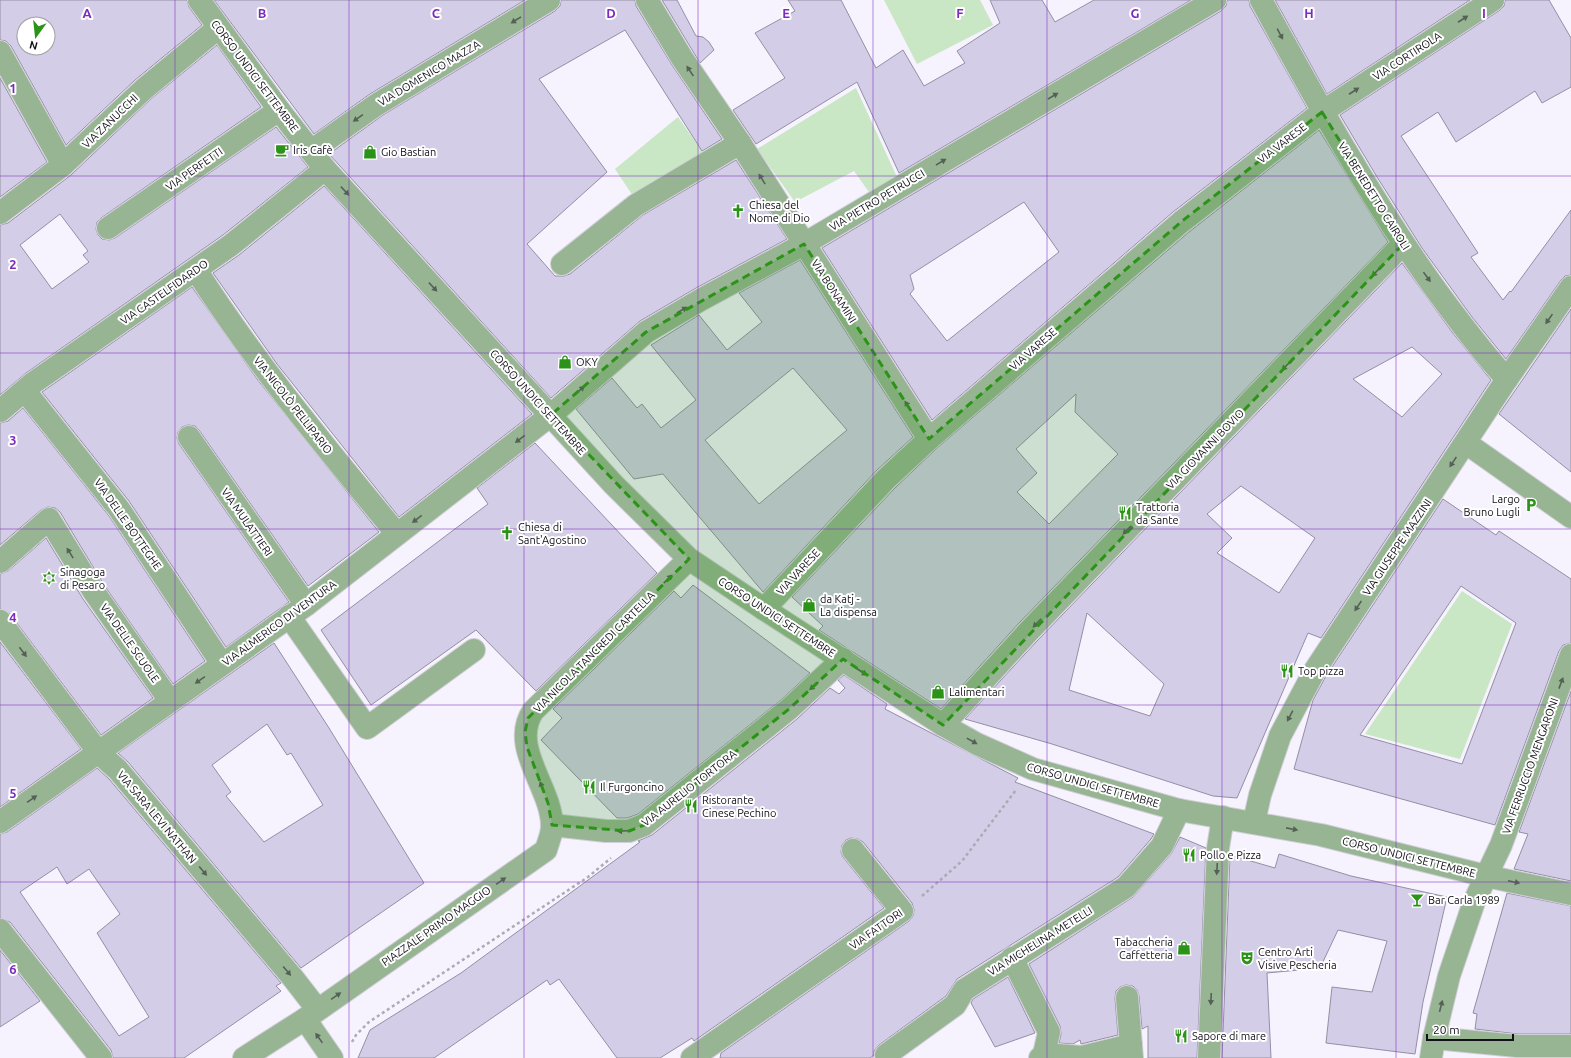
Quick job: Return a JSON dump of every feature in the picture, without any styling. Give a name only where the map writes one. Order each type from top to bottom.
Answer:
[{"type":"street","name":"VIA DOMENICO MAZZA","points":[[311,151],[376,105],[549,0]]},
{"type":"street","name":"VIA BONAMINI","points":[[647,0],[682,58],[740,143],[929,439]]},
{"type":"street","name":"VIA PIETRO PETRUCCI","points":[[551,415],[646,332],[702,299],[804,244],[1215,0]]},
{"type":"street","name":"VIA BENEDETTO CAIROLI","points":[[1261,0],[1322,112],[1403,244],[1483,353],[1508,379]]},
{"type":"street","name":"VIA CORTIROLA","points":[[1322,112],[1493,0]]},
{"type":"street","name":"CORSO UNDICI SETTEMBRE","points":[[204,2],[218,28],[325,169],[614,485],[688,559],[764,609],[943,725],[977,744],[1033,769],[1179,810],[1321,835],[1486,876],[1571,894]]},
{"type":"street","name":"VIA ZANUCCHI","points":[[0,212],[63,165],[144,89],[218,28]]},
{"type":"street","points":[[2,58],[63,165]]},
{"type":"street","name":"VIA PERFETTI","points":[[108,228],[279,110]]},
{"type":"street","name":"VIA VARESE","points":[[764,609],[886,479],[929,439],[1181,222],[1322,112]]},
{"type":"street","points":[[562,264],[636,205],[740,143]]},
{"type":"street","name":"VIA CASTELFIDARDO","points":[[0,410],[33,383],[230,245],[325,169]]},
{"type":"street","name":"VIA GIOVANNI BOVIO","points":[[943,725],[1028,632],[1403,244]]},
{"type":"street","name":"VIA NICOLÒ PELLIPARIO","points":[[196,270],[251,351],[397,534]]},
{"type":"street","name":"VIA GIUSEPPE MAZZINI","points":[[1254,822],[1260,795],[1280,736],[1315,670],[1508,379],[1571,287]]},
{"type":"street","name":"VIA DELLE BOTTEGHE","points":[[25,390],[119,509],[222,664]]},
{"type":"street","name":"VIA ALMERICO DI VENTURA","points":[[0,822],[298,611],[551,415]]},
{"type":"street","name":"VIA MULATTIERI","points":[[189,438],[298,611]]},
{"type":"street","points":[[1466,443],[1571,517]]},
{"type":"street","name":"VIA DELLE SCUOLE","points":[[0,562],[49,519],[94,592],[170,701]]},
{"type":"street","name":"VIA NICOLA TANCREDI CARTELLA","points":[[552,825],[548,803],[526,747],[525,732],[528,718],[533,711],[688,559]]},
{"type":"street","points":[[298,611],[367,728],[474,650]]},
{"type":"street","name":"VIA SARA LEVI NATHAN","points":[[0,621],[99,753],[123,776],[293,978],[311,1014],[341,1052]]},
{"type":"street","name":"VIA FERRUCCIO MENGARONI","points":[[1432,1048],[1449,976],[1474,902],[1501,845],[1571,655]]},
{"type":"street","name":"VIA AURELIO TORTORA","points":[[552,825],[606,831],[629,831],[644,825],[789,709],[843,660]]},
{"type":"street","name":"VIA MICHELINA METELLI","points":[[887,1058],[886,1055],[954,1006],[964,990],[1012,958],[1126,887],[1162,846],[1179,810]]},
{"type":"street","points":[[1209,1058],[1218,848],[1223,817]]},
{"type":"street","name":"PIAZZALE PRIMO MAGGIO","points":[[244,1058],[311,1014],[546,850],[551,835],[552,825]]},
{"type":"street","points":[[853,850],[902,911]]},
{"type":"street","name":"VIA FATTORI","points":[[692,1058],[902,911]]},
{"type":"street","points":[[0,930],[100,1058]]},
{"type":"street","points":[[1012,958],[1049,1032],[1042,1056],[1082,1057],[1131,1052],[1127,997]]},
{"type":"street","points":[[1432,1048],[1571,1046]]},
{"type":"path","name":"VIA FATTORI","points":[[902,911],[932,888],[962,861],[1033,769]]},
{"type":"path","points":[[341,1052],[369,1022],[588,877],[620,851],[629,831]]},
{"type":"highlighted area","points":[[1322,112],[1403,244],[943,725],[843,659],[789,709],[644,825],[629,831],[552,825],[548,803],[527,747],[525,732],[528,718],[689,559],[551,415],[646,332],[804,244],[929,439],[1181,222]]},
{"type":"green space","points":[[884,0],[980,0],[993,25],[917,64]]},
{"type":"green space","points":[[856,88],[897,177],[869,192],[854,171],[795,202],[757,149]]},
{"type":"green space","points":[[678,117],[704,154],[633,196],[615,169]]},
{"type":"green space","points":[[1462,591],[1512,624],[1460,759],[1365,734]]},
{"type":"building","points":[[0,0],[187,0],[189,7],[202,25],[135,80],[66,145],[17,56],[56,56],[56,16],[16,16],[16,55],[6,41],[0,40]]},
{"type":"building","points":[[214,0],[525,0],[370,94],[314,134]]},
{"type":"building","points":[[561,0],[635,0],[636,6],[672,65],[722,139],[702,151],[625,30],[539,79],[607,172],[527,244],[555,276],[570,274],[643,215],[736,160],[787,239],[696,288],[640,321],[551,398],[329,154],[383,115],[555,11],[560,6]]},
{"type":"building","points":[[662,0],[677,0],[696,36],[703,37],[709,42],[714,50],[700,63]]},
{"type":"building","points":[[788,0],[841,0],[876,68],[903,50],[924,86],[965,63],[957,51],[1000,23],[990,0],[1042,0],[1055,22],[1094,0],[1191,0],[899,173],[857,82],[756,144],[733,110],[785,78],[755,33],[795,11]]},
{"type":"building","points":[[1227,0],[1249,0],[1250,6],[1307,108],[1173,212],[932,420],[822,248],[1221,11],[1226,6]],"holes":[[[1024,202],[1059,252],[947,341],[910,294],[914,289],[910,275]]]},
{"type":"building","points":[[1275,0],[1470,0],[1327,94]]},
{"type":"building","points":[[1505,0],[1549,0],[1571,38],[1571,87],[1542,103],[1535,91],[1456,142],[1438,112],[1401,136],[1478,253],[1471,257],[1503,300],[1510,291],[1511,292],[1571,210],[1571,275],[1565,276],[1561,280],[1506,359],[1472,317],[1422,248],[1340,115],[1500,10],[1504,6]]},
{"type":"building","points":[[217,45],[261,107],[101,218],[97,222],[96,229],[98,235],[102,239],[109,240],[115,238],[276,127],[308,167],[223,235],[26,373],[0,395],[0,225],[8,223],[71,175],[152,98]],"holes":[[[60,214],[88,251],[83,255],[89,262],[52,289],[20,245]]]},
{"type":"building","points":[[0,78],[47,162],[0,197]]},
{"type":"building","points":[[1319,130],[1388,242],[1019,623],[941,709],[819,630],[823,626],[792,597],[895,488],[937,448],[1189,232]],"holes":[[[1076,394],[1075,412],[1118,454],[1049,524],[1017,492],[1037,473],[1016,449]]]},
{"type":"building","points":[[324,186],[532,414],[399,517],[277,364],[213,273],[239,255]]},
{"type":"building","points":[[800,260],[913,437],[877,470],[763,592],[663,474],[634,479],[576,409],[612,378],[637,408],[642,404],[661,428],[696,400],[651,345],[699,315],[727,350],[762,322],[739,293]],"holes":[[[793,368],[847,430],[759,504],[705,440]]]},
{"type":"building","points":[[1402,263],[1452,332],[1491,380],[1321,638],[1308,633],[1237,798],[1213,796],[1052,744],[965,719],[1037,641]],"holes":[[[1412,347],[1442,374],[1402,417],[1353,379]],[[1241,486],[1315,538],[1279,593],[1217,553],[1232,538],[1207,514]],[[1087,613],[1164,684],[1150,716],[1069,690]]]},
{"type":"building","points":[[192,287],[257,379],[379,532],[308,586],[199,430],[195,426],[188,425],[182,427],[178,432],[177,438],[179,444],[289,602],[226,647],[129,501],[42,392]]},
{"type":"building","points":[[1571,309],[1571,472],[1499,414]]},
{"type":"building","points":[[23,408],[109,516],[205,661],[173,684],[104,585],[60,512],[55,508],[48,507],[41,510],[0,545],[0,423],[8,421]]},
{"type":"building","points":[[535,443],[657,573],[536,691],[476,630],[371,705],[321,630],[488,504],[477,488]]},
{"type":"building","points":[[1443,499],[1496,535],[1499,531],[1571,579],[1571,643],[1563,645],[1559,651],[1495,825],[1294,769],[1313,700],[1326,676]],"holes":[[[1461,586],[1516,623],[1462,764],[1360,735]]]},
{"type":"building","points":[[46,538],[83,599],[153,698],[101,735],[10,614],[0,609],[0,574],[8,571]]},
{"type":"building","points":[[693,585],[810,673],[781,700],[638,814],[627,818],[617,818],[541,740],[562,718],[553,709],[674,591],[681,598]]},
{"type":"building","points":[[0,642],[81,749],[0,807]]},
{"type":"building","points":[[274,643],[329,728],[424,883],[301,968],[128,762],[118,753]],"holes":[[[267,724],[287,755],[291,753],[323,805],[264,842],[226,796],[231,792],[212,765]]]},
{"type":"building","points":[[844,675],[887,704],[885,709],[1018,778],[1015,782],[1154,834],[1118,877],[957,979],[946,996],[879,1045],[874,1051],[874,1055],[870,1058],[720,1058],[721,1053],[909,921],[913,916],[914,910],[912,903],[863,842],[858,839],[851,838],[846,840],[842,845],[841,852],[843,857],[884,908],[694,1041],[692,1038],[660,1058],[617,1058],[559,979],[550,985],[547,980],[434,1058],[358,1058],[370,1030],[461,973],[640,842],[638,841],[652,835],[797,719],[830,688],[839,694],[845,688],[838,680]]},
{"type":"building","points":[[1571,691],[1571,881],[1514,869],[1528,834],[1519,832]]},
{"type":"building","points":[[97,768],[109,779],[281,983],[276,986],[281,991],[184,1058],[113,1058],[111,1050],[10,922],[0,918],[0,834],[7,832]],"holes":[[[57,867],[67,884],[89,869],[120,914],[97,933],[149,1017],[119,1036],[20,892]]]},
{"type":"building","points":[[1180,837],[1206,848],[1197,1058],[1148,1058],[1148,1026],[1142,1029],[1139,996],[1137,990],[1133,986],[1126,985],[1120,987],[1116,991],[1115,998],[1118,1035],[1081,1044],[1080,1040],[1073,1044],[1059,1043],[1061,1034],[1060,1026],[1029,964],[1133,897],[1171,854]]},
{"type":"building","points":[[1279,854],[1351,876],[1447,897],[1423,1002],[1415,1054],[1326,1043],[1332,987],[1372,992],[1387,941],[1338,930],[1320,968],[1267,973],[1271,1058],[1222,1058],[1230,855],[1275,868]]},
{"type":"building","points":[[1507,893],[1571,906],[1571,1034],[1518,1034],[1475,1029],[1477,1014],[1473,1013]]},
{"type":"building","points":[[0,950],[40,1001],[0,1027]]},
{"type":"building","points":[[1008,977],[1035,1033],[995,1047],[971,1003],[973,999]]},
{"type":"place","name":"Iris Cafè","points":[[282,150]]},
{"type":"place","name":"Gio Bastian","points":[[370,152]]},
{"type":"place","name":"Chiesa del Nome di Dio","points":[[738,211]]},
{"type":"place","name":"OKY","points":[[565,362]]},
{"type":"place","name":"Largo Bruno Lugli","points":[[1531,505]]},
{"type":"place","name":"Trattoria da Sante","points":[[1125,513]]},
{"type":"place","name":"Chiesa di Sant'Agostino","points":[[507,533]]},
{"type":"place","name":"Sinagoga di Pesaro","points":[[49,578]]},
{"type":"place","name":"da Katj - La dispensa","points":[[809,605]]},
{"type":"place","name":"Top pizza","points":[[1287,671]]},
{"type":"place","name":"Lalimentari","points":[[938,692]]},
{"type":"place","name":"Il Furgoncino","points":[[589,787]]},
{"type":"place","name":"Ristorante Cinese Pechino","points":[[691,806]]},
{"type":"place","name":"Pollo e Pizza","points":[[1189,855]]},
{"type":"place","name":"Bar Carla 1989","points":[[1417,900]]},
{"type":"place","name":"Tabaccheria Caffetteria","points":[[1184,948]]},
{"type":"place","name":"Centro Arti Visive Pescheria","points":[[1247,958]]},
{"type":"place","name":"Sapore di mare","points":[[1181,1036]]}]
